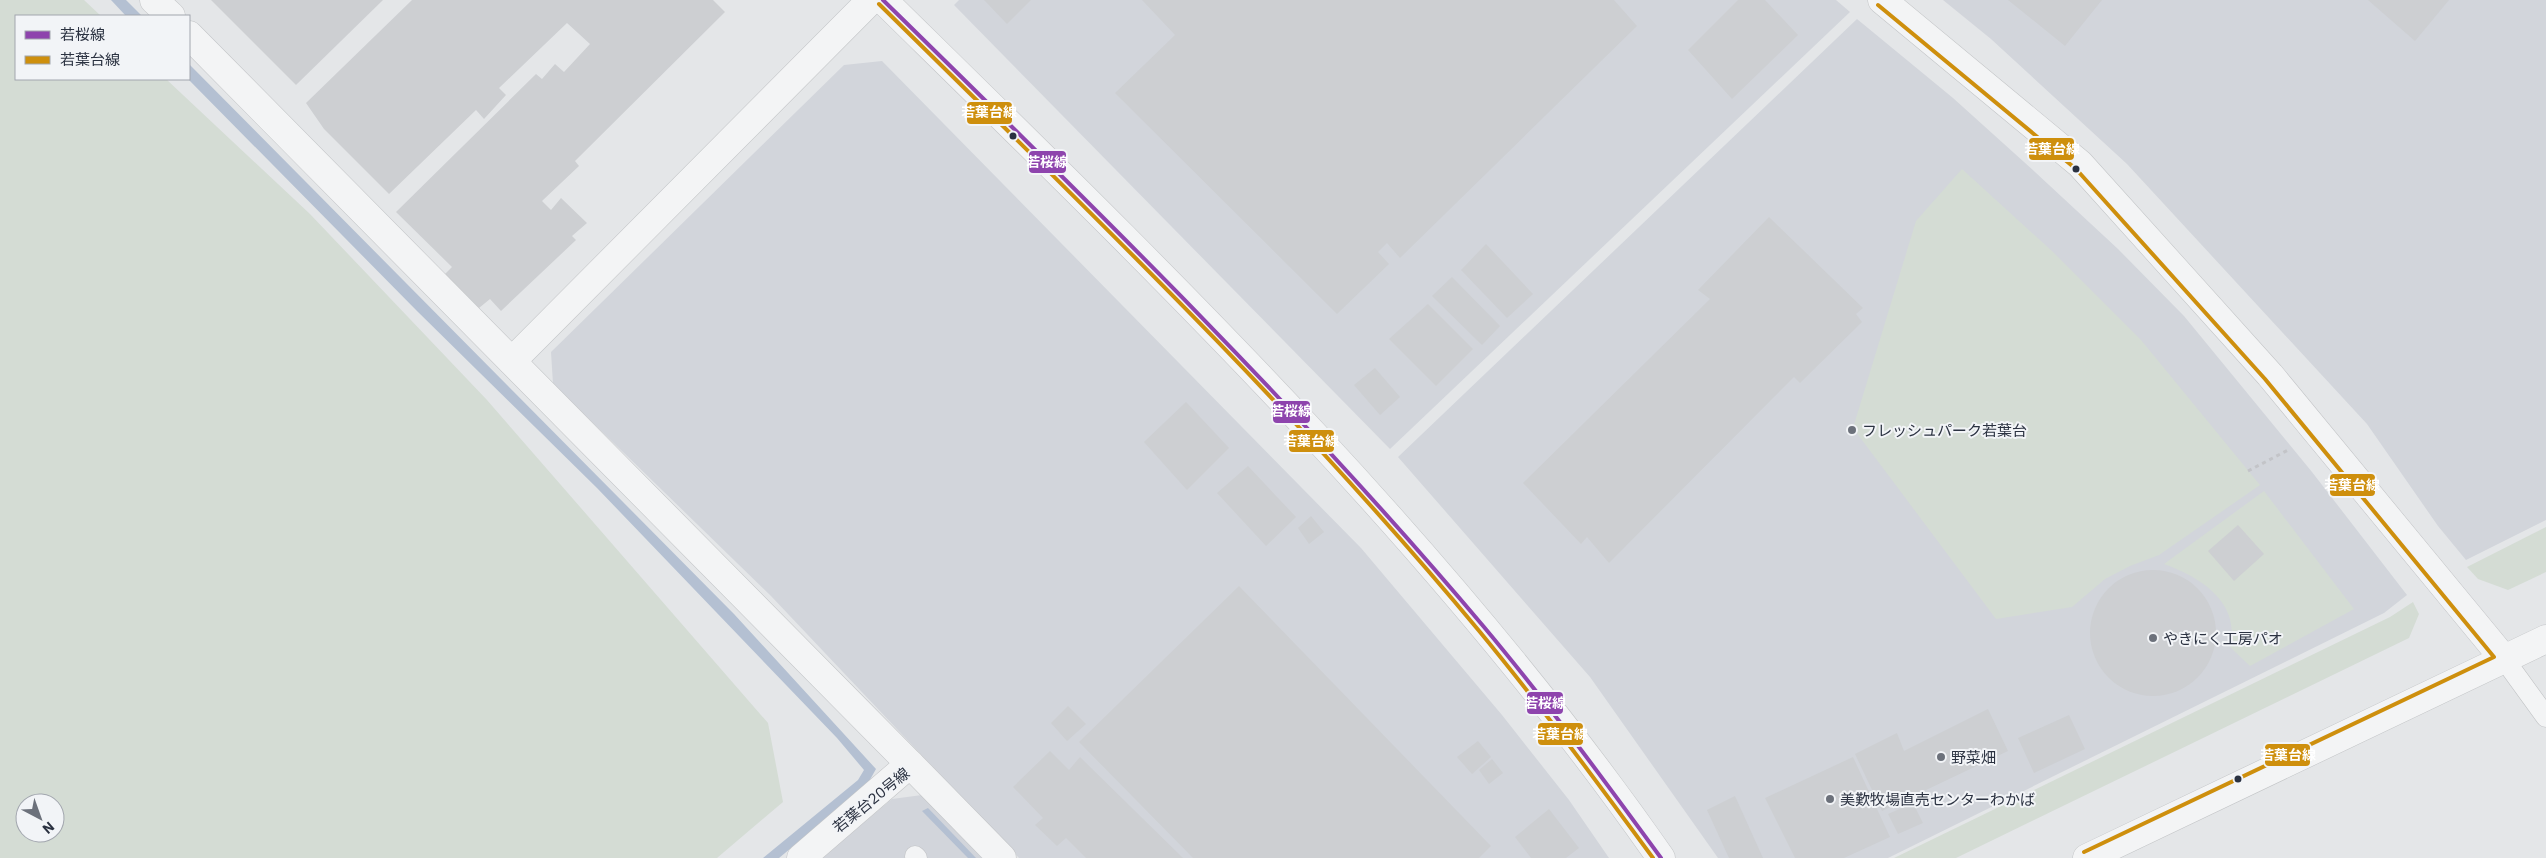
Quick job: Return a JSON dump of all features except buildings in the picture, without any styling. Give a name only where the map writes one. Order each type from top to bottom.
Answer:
[{"type":"street","points":[[154,0],[170,15]]},
{"type":"street","points":[[512,361],[871,0]]},
{"type":"street","points":[[883,0],[1180,296],[1366,492],[1507,656],[1623,803],[1661,858]]},
{"type":"street","points":[[1882,0],[2080,164],[2270,374],[2504,659]]},
{"type":"street","points":[[190,36],[910,764]]},
{"type":"street","points":[[2087,858],[2546,639]]},
{"type":"street","name":"若葉台20号線","points":[[801,858],[910,764],[1002,858]]},
{"type":"lane","points":[[2504,659],[2546,718]]},
{"type":"path","points":[[2248,470],[2319,434]]},
{"type":"shaded area","points":[[0,0],[84,0],[100,15],[15,15],[15,80],[167,80],[310,214],[487,400],[768,723],[783,802],[717,858],[0,858]]},
{"type":"shaded area","points":[[959,0],[1836,0],[1850,12],[1390,449],[954,5]]},
{"type":"shaded area","points":[[1943,0],[2546,0],[2546,520],[2466,560],[2438,526],[2367,424],[2127,164],[1991,39]]},
{"type":"shaded area","name":"フレッシュパーク若葉台","points":[[1857,19],[1953,98],[2035,172],[2118,249],[2184,316],[2312,472],[2407,595],[2384,613],[1888,858],[1718,858],[1590,677],[1398,457]]},
{"type":"shaded area","points":[[882,61],[1361,548],[1502,715],[1569,800],[1609,858],[1019,858],[771,596],[553,384],[551,352],[844,65]]},
{"type":"shaded area","points":[[1962,169],[2053,252],[2141,340],[2260,485],[2159,555],[2130,566],[2105,579],[2072,607],[1996,619],[1853,428],[1916,221]]},
{"type":"shaded area","points":[[2264,491],[2354,609],[2250,666],[2230,647],[2232,631],[2229,617],[2223,604],[2215,594],[2191,576],[2164,564]]},
{"type":"shaded area","points":[[2546,527],[2546,572],[2508,590],[2478,579],[2467,567]]},
{"type":"shaded area","points":[[2413,602],[2419,614],[2409,638],[1956,858],[1894,858],[2390,617]]},
{"type":"shaded area","points":[[922,795],[982,858],[821,858],[892,799]]},
{"type":"water","points":[[111,0],[126,0],[141,15],[125,15]]},
{"type":"water","points":[[190,65],[734,614],[876,769],[867,785],[779,858],[763,858],[858,780],[864,770],[837,738],[597,488],[417,311],[189,80]]},
{"type":"water","points":[[928,808],[976,858],[968,858],[922,811]]},
{"type":"transit line","name":"若桜線","points":[[883,0],[1191,306],[1340,464],[1413,545],[1530,683],[1661,858]]},
{"type":"transit line","name":"若葉台線","points":[[879,4],[1111,233],[1337,468],[1410,549],[1503,660],[1653,858]]},
{"type":"transit line","name":"若葉台線","points":[[1878,5],[2076,169],[2265,379],[2494,657],[2084,852]]},
{"type":"place","name":"フレッシュパーク若葉台","points":[[1852,430]]},
{"type":"place","name":"やきにく工房パオ","points":[[2153,638]]},
{"type":"place","name":"野菜畑","points":[[1941,757]]},
{"type":"place","name":"美歎牧場直売センターわかば","points":[[1830,799]]}]
